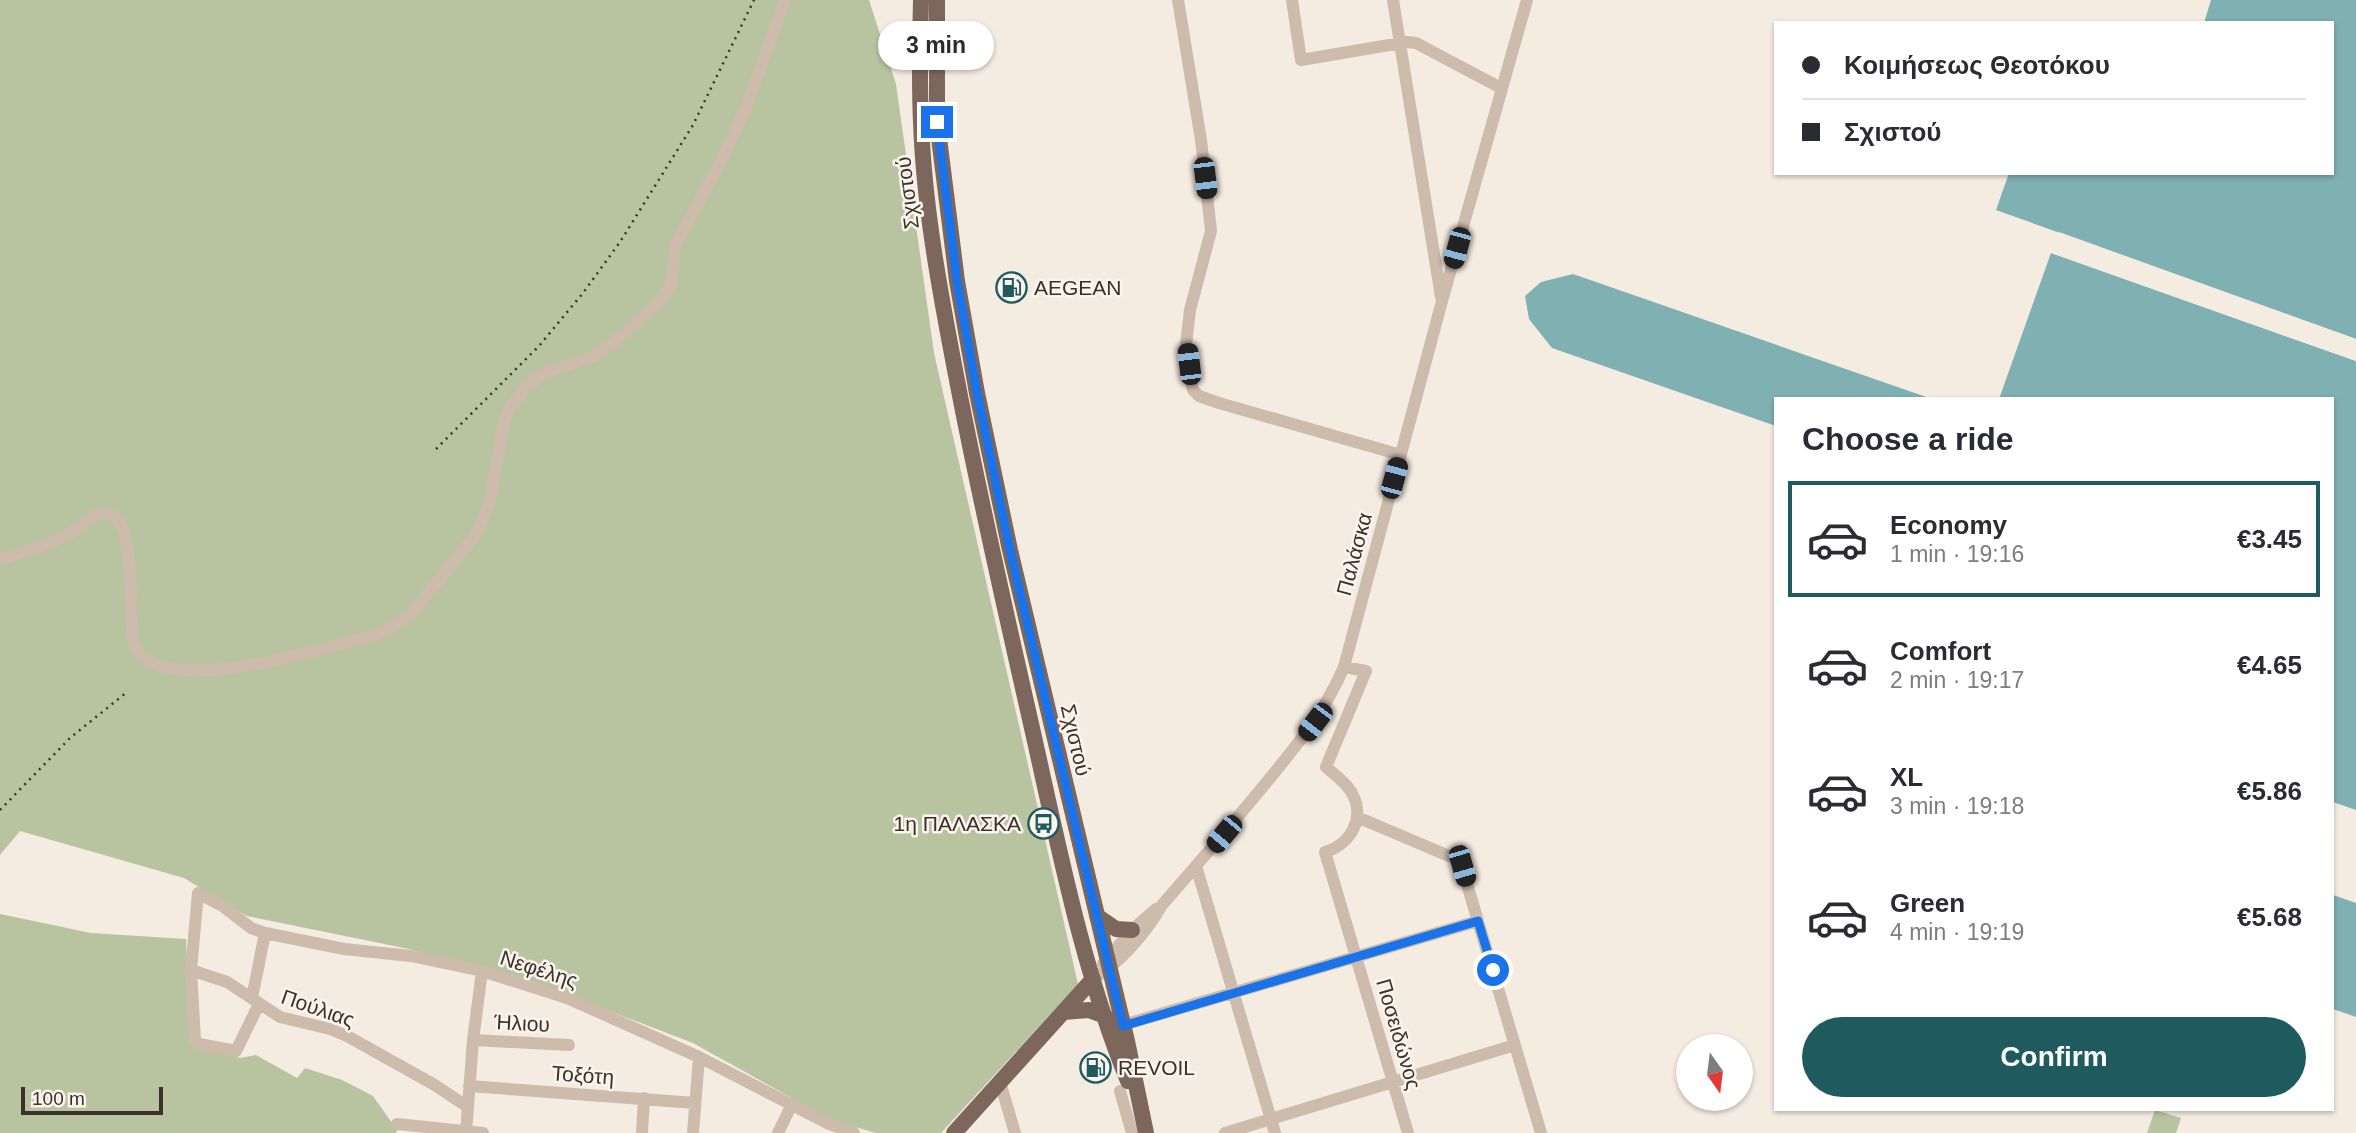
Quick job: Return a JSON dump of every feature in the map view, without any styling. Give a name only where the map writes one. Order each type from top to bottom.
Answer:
[{"type":"main road","name":"Σχιστού","points":[[921,0],[921,123],[948,332],[991,554],[1069,893],[1105,1016],[1121,1038]]},
{"type":"main road","name":"Σχιστού","points":[[937,0],[937,122],[957,281],[977,393],[1010,550],[1108,964],[1121,1038],[1146,1133]]},
{"type":"main road","points":[[1097,916],[1116,929],[1132,930]]},
{"type":"main road","points":[[954,1133],[1094,979]]},
{"type":"main road","points":[[1063,1012],[1089,1010],[1105,1016]]},
{"type":"main road","points":[[1120,1091],[1121,1038]]},
{"type":"main road","points":[[1121,1038],[1156,1133]]},
{"type":"street","points":[[0,559],[61,538],[90,519],[102,513],[109,513],[117,519],[129,555],[134,645],[145,659],[172,669],[227,668],[255,664],[386,631],[402,622],[445,573],[483,522],[491,497],[504,422],[516,399],[526,387],[546,372],[594,356],[607,348],[656,306],[671,286],[675,246],[719,167],[746,108],[785,0]]},
{"type":"street","points":[[1178,0],[1211,231],[1186,328],[1190,379],[1194,390],[1199,396],[1219,403],[1401,455]]},
{"type":"street","points":[[1292,0],[1301,60],[1400,43],[1416,43],[1501,88]]},
{"type":"street","points":[[1393,0],[1442,302]]},
{"type":"street","name":"Παλάσκα","points":[[1108,964],[1132,930],[1162,905],[1310,729],[1326,705],[1343,667],[1527,0]]},
{"type":"street","points":[[1343,667],[1366,671],[1326,767],[1351,792],[1357,806],[1357,817],[1459,861],[1541,1133]]},
{"type":"street","name":"Ποσειδώνος","points":[[1357,817],[1348,839],[1325,852],[1408,1133]]},
{"type":"street","points":[[1196,866],[1275,1133]]},
{"type":"street","name":"Νεφέλης","points":[[191,970],[198,893],[224,907],[251,928],[265,933],[344,950],[411,956],[482,971],[597,1009],[827,1123],[854,1133]]},
{"type":"street","name":"Παλάσκα","points":[[1094,979],[1153,922],[1162,905]]},
{"type":"street","points":[[1121,1038],[1234,993],[1478,921]]},
{"type":"street","points":[[191,970],[196,1042],[236,1051],[250,1027],[265,933]]},
{"type":"street","name":"Πούλιας","points":[[191,970],[227,982],[280,1017],[347,1036],[433,1084],[468,1107]]},
{"type":"street","points":[[466,1132],[473,1040],[482,971]]},
{"type":"street","name":"Ήλιου","points":[[473,1040],[569,1045]]},
{"type":"street","points":[[1225,1133],[1514,1045]]},
{"type":"street","points":[[694,1133],[698,1057]]},
{"type":"street","points":[[1000,1082],[1015,1133]]},
{"type":"street","name":"Τοξότη","points":[[469,1086],[695,1102]]},
{"type":"street","points":[[1120,1091],[1132,1133]]},
{"type":"street","points":[[642,1133],[644,1098]]},
{"type":"street","points":[[779,1133],[792,1104]]},
{"type":"street","points":[[397,1124],[483,1133]]},
{"type":"green space","points":[[0,0],[869,0],[896,84],[934,353],[1078,984],[941,1133],[876,1133],[831,1120],[693,1043],[539,984],[409,949],[247,916],[184,878],[20,831],[0,855]]},
{"type":"green space","points":[[0,914],[91,933],[186,939],[190,1044],[240,1058],[256,1055],[297,1078],[305,1068],[342,1080],[373,1096],[397,1130],[396,1133],[0,1133]]},
{"type":"green space","points":[[2155,1111],[2181,1118],[2176,1133],[2147,1133]]},
{"type":"water","points":[[2211,0],[2356,0],[2356,339],[1996,210],[2008,175],[2334,175],[2334,21],[2205,21]]},
{"type":"water","points":[[2051,253],[2356,361],[2356,810],[2334,802],[2334,397],[2000,397]]},
{"type":"water","points":[[1573,274],[1926,397],[1774,397],[1774,425],[1552,348],[1529,319],[1525,296],[1541,282]]},
{"type":"water","points":[[2334,895],[2356,903],[2356,1017],[2334,1009]]},
{"type":"pier","points":[[2059,232],[2356,339],[2356,343],[2058,235]]},
{"type":"pier","points":[[2052,250],[2356,357],[2356,361],[2051,253]]},
{"type":"railway","points":[[436,449],[539,346],[583,293],[620,242],[693,125],[754,0]]},
{"type":"railway","points":[[0,810],[70,738],[127,692]]},
{"type":"place","name":"AEGEAN","points":[[1011,287]]},
{"type":"place","name":"1η ΠΑΛΑΣΚΑ","points":[[1044,823]]},
{"type":"place","name":"REVOIL","points":[[1095,1067]]},
{"type":"route","points":[[937,122],[957,281],[977,393],[1010,550],[1123,1026],[1478,921],[1493,970]]}]
